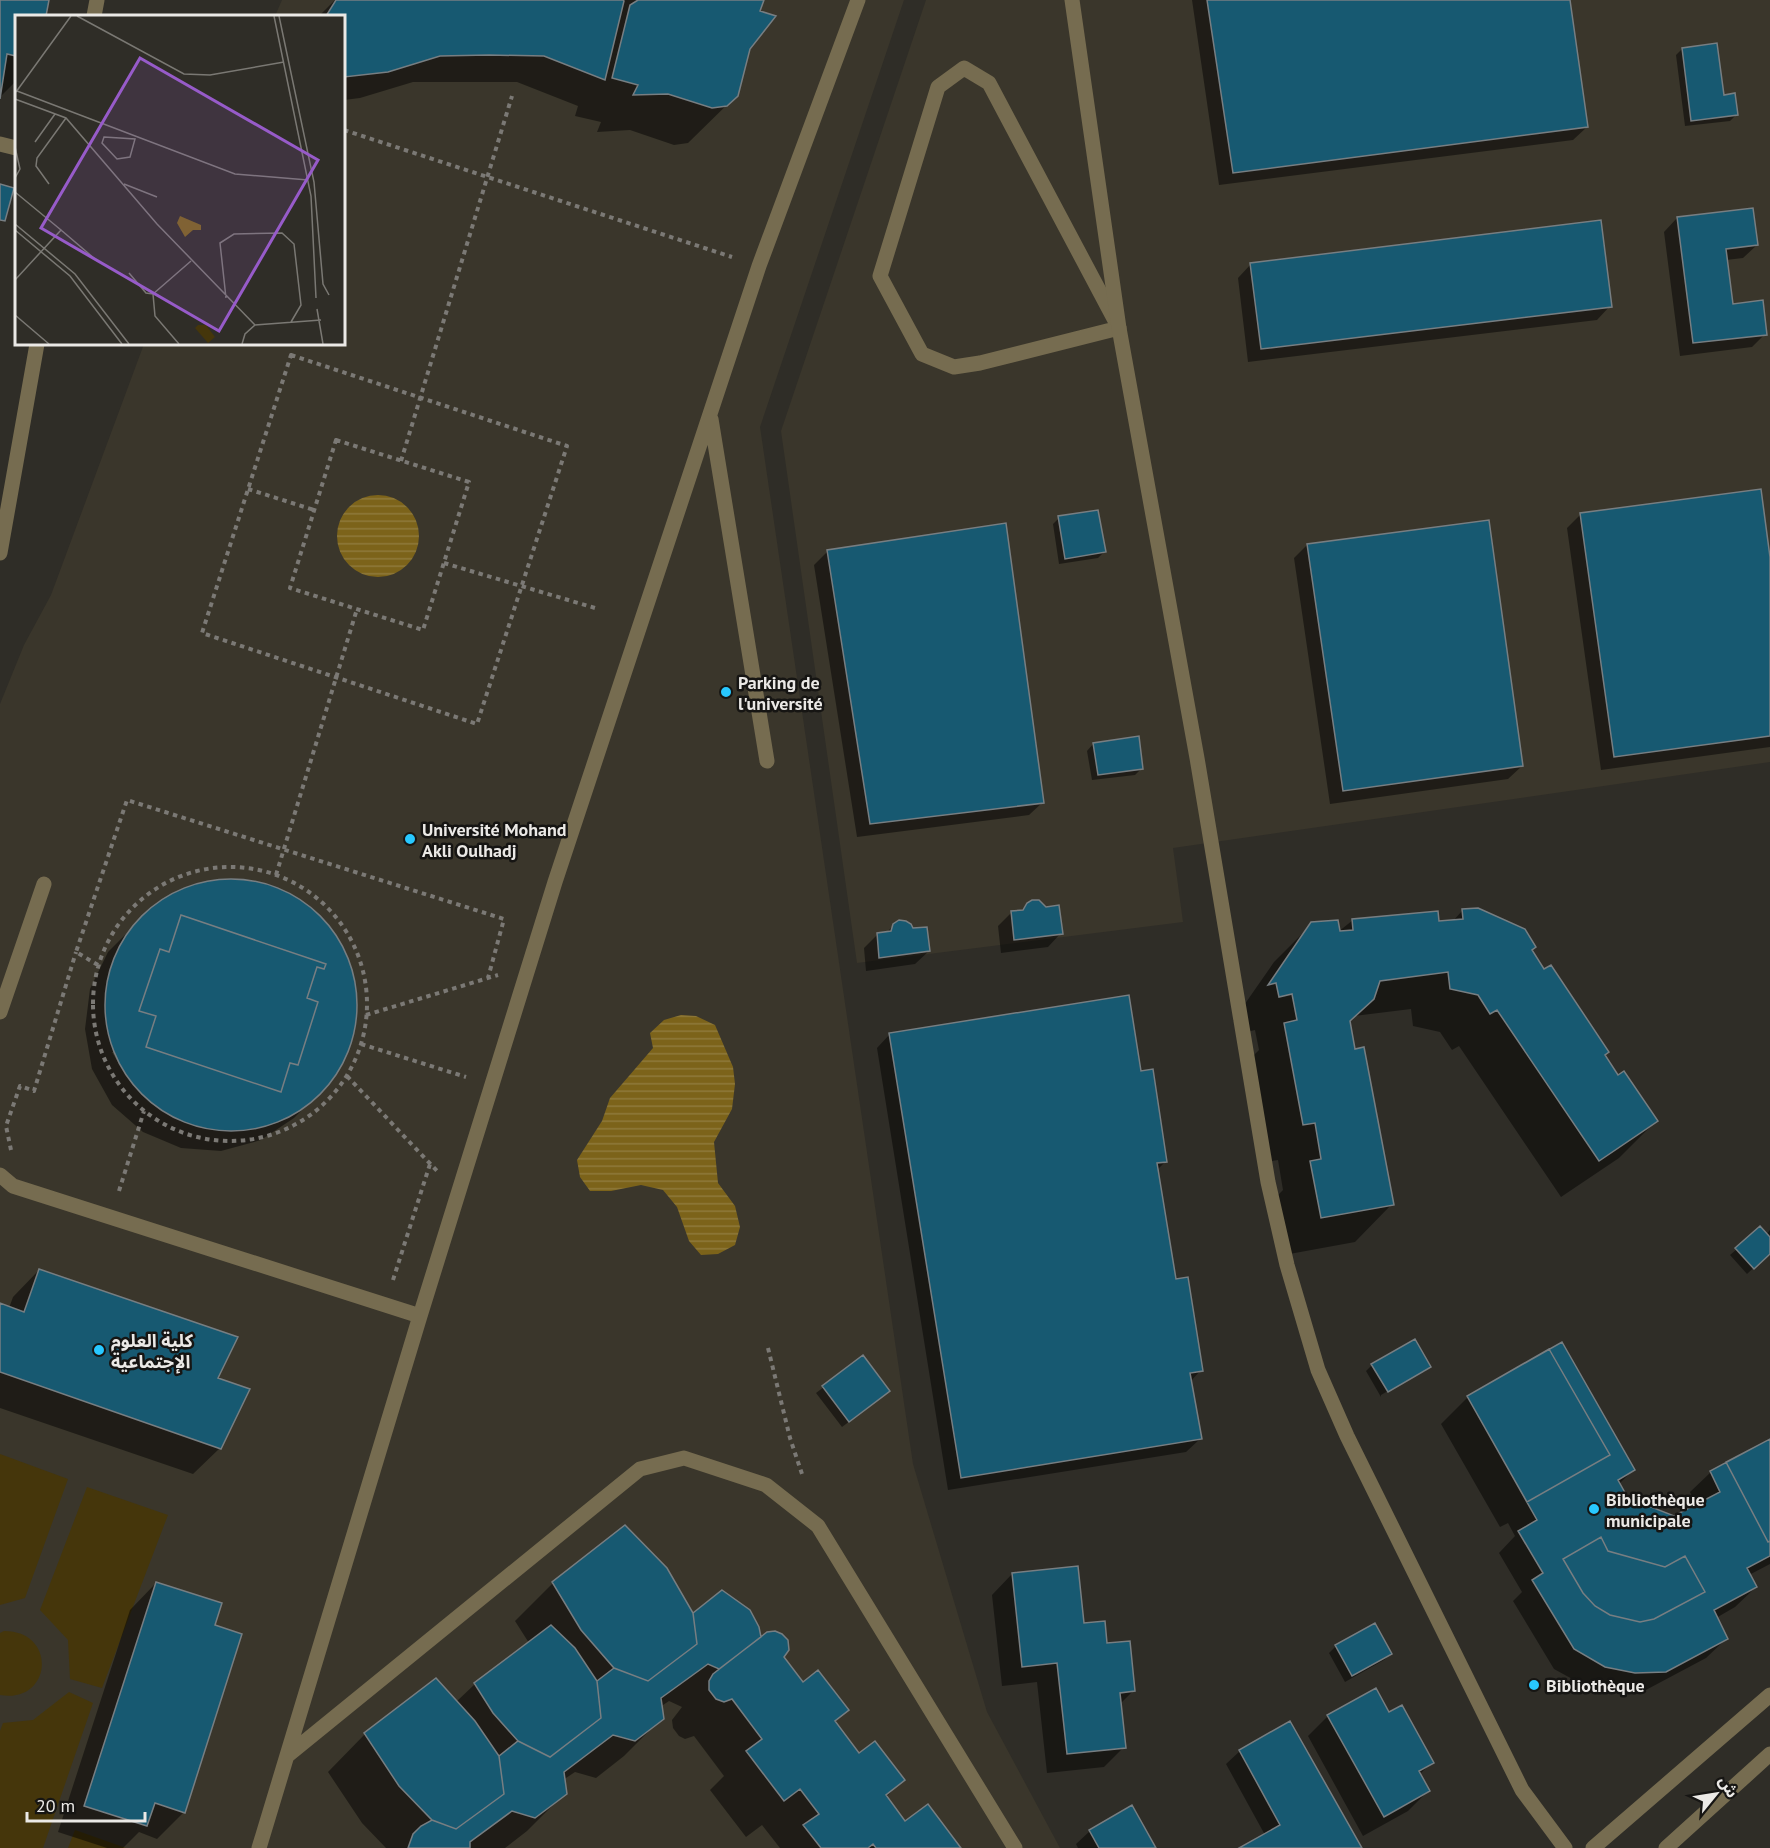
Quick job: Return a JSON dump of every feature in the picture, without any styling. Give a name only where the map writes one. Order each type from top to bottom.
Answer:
[{"type":"street","points":[[94,15],[97,0]]},
{"type":"street","points":[[259,1848],[420,1316],[555,882],[759,266],[858,0]]},
{"type":"street","points":[[1072,0],[1119,328],[1197,758],[1268,1182],[1287,1265],[1318,1370],[1347,1436],[1522,1790],[1565,1848]]},
{"type":"street","points":[[963,68],[988,83],[1119,328],[980,363],[954,367],[922,354],[880,276],[938,87],[963,68]]},
{"type":"street","points":[[0,144],[15,148]]},
{"type":"street","points":[[0,553],[37,345]]},
{"type":"street","points":[[711,416],[767,761]]},
{"type":"street","points":[[0,1012],[44,884]]},
{"type":"street","points":[[0,1175],[13,1186],[420,1316]]},
{"type":"street","points":[[287,1756],[640,1470],[684,1458],[766,1485],[818,1526],[1015,1848]]},
{"type":"street","points":[[1593,1848],[1770,1695]]},
{"type":"street","points":[[1666,1848],[1770,1755]]},
{"type":"path","points":[[401,461],[512,96]]},
{"type":"path","points":[[345,130],[759,266]]},
{"type":"path","points":[[291,356],[567,446],[477,724],[201,633],[248,489],[291,356]]},
{"type":"path","points":[[336,440],[469,482],[423,630],[290,588],[314,510],[336,440]]},
{"type":"path","points":[[248,489],[314,510]]},
{"type":"path","points":[[444,562],[595,608]]},
{"type":"path","points":[[276,876],[357,609]]},
{"type":"path","points":[[15,1155],[10,1149],[6,1126],[20,1086],[34,1091],[76,952],[127,800],[504,919],[488,978]]},
{"type":"path","points":[[213,868],[245,868],[276,876],[303,888],[326,907],[345,930],[358,957],[365,985],[366,1015],[361,1044],[347,1076],[327,1102],[300,1122],[270,1136],[237,1141],[204,1139],[172,1129],[144,1111],[121,1088],[105,1060],[95,1029],[93,997],[99,965],[111,936],[130,910],[154,890],[182,875],[213,868]]},
{"type":"path","points":[[76,952],[99,965]]},
{"type":"path","points":[[366,1015],[530,965]]},
{"type":"path","points":[[361,1044],[492,1085]]},
{"type":"path","points":[[347,1076],[458,1193]]},
{"type":"path","points":[[110,1218],[144,1111]]},
{"type":"path","points":[[391,1285],[430,1164]]},
{"type":"path","points":[[768,1348],[790,1438],[818,1526]]},
{"type":"shaded area","name":"Université Mohand Akli Oulhadj","points":[[282,0],[904,0],[760,427],[913,1464],[987,1712],[1060,1848],[0,1848],[0,704],[24,645],[51,595],[144,345],[345,345],[345,15],[275,15]]},
{"type":"shaded area","points":[[926,0],[1770,0],[1770,762],[1173,848],[1183,922],[857,963],[781,431]]},
{"type":"shaded area","points":[[378,495],[394,498],[407,507],[416,520],[419,536],[416,552],[407,565],[394,574],[378,577],[362,574],[349,565],[340,552],[337,536],[340,520],[349,507],[362,498]]},
{"type":"shaded area","points":[[681,1015],[696,1016],[715,1025],[733,1067],[735,1084],[732,1109],[714,1142],[718,1183],[735,1206],[740,1227],[735,1245],[718,1254],[701,1255],[689,1241],[677,1207],[663,1190],[641,1185],[611,1191],[590,1191],[580,1177],[577,1160],[602,1121],[610,1098],[653,1048],[650,1033],[664,1020]]},
{"type":"shaded area","points":[[0,1454],[68,1479],[25,1598],[0,1605]]},
{"type":"shaded area","points":[[87,1487],[168,1515],[102,1688],[70,1679],[68,1640],[40,1610]]},
{"type":"shaded area","points":[[4,1631],[21,1634],[33,1642],[40,1654],[42,1666],[38,1679],[30,1689],[17,1695],[0,1695],[0,1633]]},
{"type":"shaded area","points":[[69,1692],[93,1703],[43,1848],[0,1848],[0,1731],[3,1723],[33,1720]]},
{"type":"shaded area","points":[[75,1830],[126,1848],[68,1848]]},
{"type":"building","points":[[0,0],[49,0],[46,15],[15,15],[15,56],[7,54],[0,99]]},
{"type":"building","points":[[336,0],[624,1],[605,80],[544,56],[489,55],[440,56],[388,72],[345,77],[345,15],[327,15]]},
{"type":"building","points":[[638,0],[764,0],[760,11],[776,16],[750,49],[738,96],[727,106],[712,108],[668,94],[633,95],[638,85],[612,78],[630,5]]},
{"type":"building","points":[[1207,0],[1570,0],[1588,127],[1233,173]]},
{"type":"building","points":[[1717,43],[1724,95],[1735,93],[1738,115],[1691,121],[1682,48]]},
{"type":"building","points":[[0,184],[14,188],[5,221],[0,220]]},
{"type":"building","points":[[1753,208],[1758,245],[1726,249],[1733,304],[1763,300],[1767,335],[1693,343],[1677,217]]},
{"type":"building","points":[[1601,220],[1612,307],[1261,349],[1250,263]]},
{"type":"building","points":[[1761,489],[1770,557],[1770,736],[1614,757],[1580,513]]},
{"type":"building","points":[[1098,510],[1106,552],[1065,559],[1058,516]]},
{"type":"building","points":[[1489,520],[1523,766],[1343,791],[1307,544]]},
{"type":"building","points":[[1006,523],[1044,803],[870,824],[827,550]]},
{"type":"building","points":[[1139,736],[1143,769],[1098,775],[1093,743]]},
{"type":"building","points":[[231,879],[255,882],[279,889],[301,901],[320,916],[335,935],[347,957],[354,981],[357,1005],[354,1029],[347,1053],[335,1075],[320,1094],[301,1109],[279,1121],[255,1128],[231,1131],[207,1128],[183,1121],[161,1109],[142,1094],[127,1075],[115,1053],[108,1029],[105,1005],[108,981],[115,957],[127,935],[142,916],[161,901],[183,889],[207,882]]},
{"type":"building","points":[[1032,900],[1039,900],[1046,907],[1059,905],[1063,934],[1014,940],[1011,911],[1023,910]]},
{"type":"building","points":[[1478,908],[1525,929],[1536,947],[1532,950],[1544,969],[1551,965],[1609,1052],[1605,1055],[1618,1075],[1624,1071],[1658,1121],[1599,1161],[1497,1010],[1490,1014],[1478,995],[1450,989],[1448,972],[1380,981],[1374,999],[1350,1021],[1355,1049],[1364,1047],[1394,1205],[1321,1218],[1310,1161],[1321,1159],[1315,1123],[1303,1125],[1284,1023],[1297,1020],[1292,994],[1279,997],[1276,983],[1268,985],[1311,922],[1338,920],[1340,931],[1353,930],[1352,919],[1438,911],[1439,921],[1463,919],[1462,909]]},
{"type":"building","points":[[181,915],[326,964],[324,969],[317,967],[307,998],[318,1002],[298,1065],[290,1063],[281,1092],[146,1047],[156,1016],[139,1011],[160,949],[169,952]]},
{"type":"building","points":[[899,920],[906,921],[913,928],[927,927],[930,951],[879,958],[877,933],[891,931],[893,924]]},
{"type":"building","points":[[1129,995],[1141,1071],[1153,1069],[1167,1162],[1157,1163],[1176,1279],[1188,1277],[1203,1371],[1190,1373],[1202,1439],[961,1478],[889,1033]]},
{"type":"building","points":[[1760,1226],[1770,1237],[1770,1254],[1754,1269],[1735,1248]]},
{"type":"building","points":[[39,1269],[238,1337],[218,1378],[250,1389],[221,1449],[0,1372],[0,1303],[24,1312]]},
{"type":"building","points":[[1415,1339],[1431,1367],[1388,1392],[1371,1364]]},
{"type":"building","name":"Bibliothèque municipale","points":[[1562,1342],[1635,1470],[1618,1480],[1628,1498],[1674,1516],[1720,1492],[1710,1471],[1770,1439],[1770,1556],[1747,1568],[1757,1587],[1714,1610],[1728,1639],[1666,1672],[1635,1673],[1605,1667],[1574,1649],[1532,1580],[1543,1573],[1518,1531],[1537,1520],[1467,1396]]},
{"type":"building","points":[[1549,1349],[1610,1455],[1527,1502],[1467,1396]]},
{"type":"building","points":[[863,1355],[890,1391],[849,1422],[822,1386]]},
{"type":"building","points":[[1770,1439],[1770,1541],[1768,1542],[1726,1462]]},
{"type":"building","points":[[625,1525],[667,1568],[693,1613],[697,1644],[648,1681],[614,1668],[581,1630],[552,1582]]},
{"type":"building","points":[[1601,1537],[1608,1551],[1665,1567],[1685,1556],[1705,1592],[1654,1619],[1640,1622],[1610,1615],[1595,1606],[1583,1593],[1563,1559]]},
{"type":"building","points":[[1078,1566],[1084,1623],[1105,1621],[1107,1643],[1130,1641],[1135,1691],[1120,1693],[1126,1748],[1067,1754],[1057,1663],[1022,1667],[1012,1573]]},
{"type":"building","points":[[156,1582],[222,1603],[215,1625],[242,1634],[185,1813],[155,1803],[147,1826],[84,1806]]},
{"type":"building","points":[[722,1590],[750,1610],[759,1627],[761,1637],[719,1669],[708,1664],[661,1698],[664,1719],[635,1741],[613,1735],[564,1772],[567,1794],[535,1818],[512,1811],[470,1842],[470,1848],[408,1848],[413,1834],[421,1826],[432,1820],[456,1829],[504,1794],[499,1756],[518,1741],[550,1757],[601,1718],[597,1681],[614,1668],[648,1681],[697,1644],[693,1613]]},
{"type":"building","points":[[1375,1623],[1392,1654],[1352,1676],[1335,1645]]},
{"type":"building","points":[[551,1625],[575,1648],[597,1681],[601,1718],[550,1757],[518,1741],[493,1713],[474,1683]]},
{"type":"building","points":[[775,1631],[788,1640],[789,1650],[784,1657],[803,1682],[818,1670],[849,1710],[835,1721],[859,1753],[875,1741],[905,1780],[886,1795],[905,1821],[928,1804],[961,1848],[876,1848],[873,1844],[868,1848],[821,1848],[803,1825],[819,1814],[800,1789],[784,1801],[746,1751],[762,1739],[732,1699],[724,1702],[716,1699],[709,1690],[709,1681],[713,1674],[767,1632]]},
{"type":"building","points":[[436,1678],[475,1721],[499,1756],[504,1794],[456,1829],[432,1820],[399,1786],[364,1733]]},
{"type":"building","points":[[1376,1688],[1389,1712],[1402,1705],[1434,1763],[1419,1771],[1430,1791],[1384,1817],[1327,1715]]},
{"type":"building","points":[[1290,1721],[1362,1848],[1239,1848],[1280,1825],[1239,1750]]},
{"type":"building","points":[[1132,1805],[1156,1848],[1099,1848],[1089,1830]]},
{"type":"place","name":"Parking de l'université","points":[[726,692]]},
{"type":"place","name":"Université Mohand Akli Oulhadj","points":[[410,839]]},
{"type":"place","name":"كلية العلوم الإجتماعية","points":[[99,1350]]},
{"type":"place","name":"Bibliothèque municipale","points":[[1594,1509]]},
{"type":"place","name":"Bibliothèque","points":[[1534,1685]]}]
